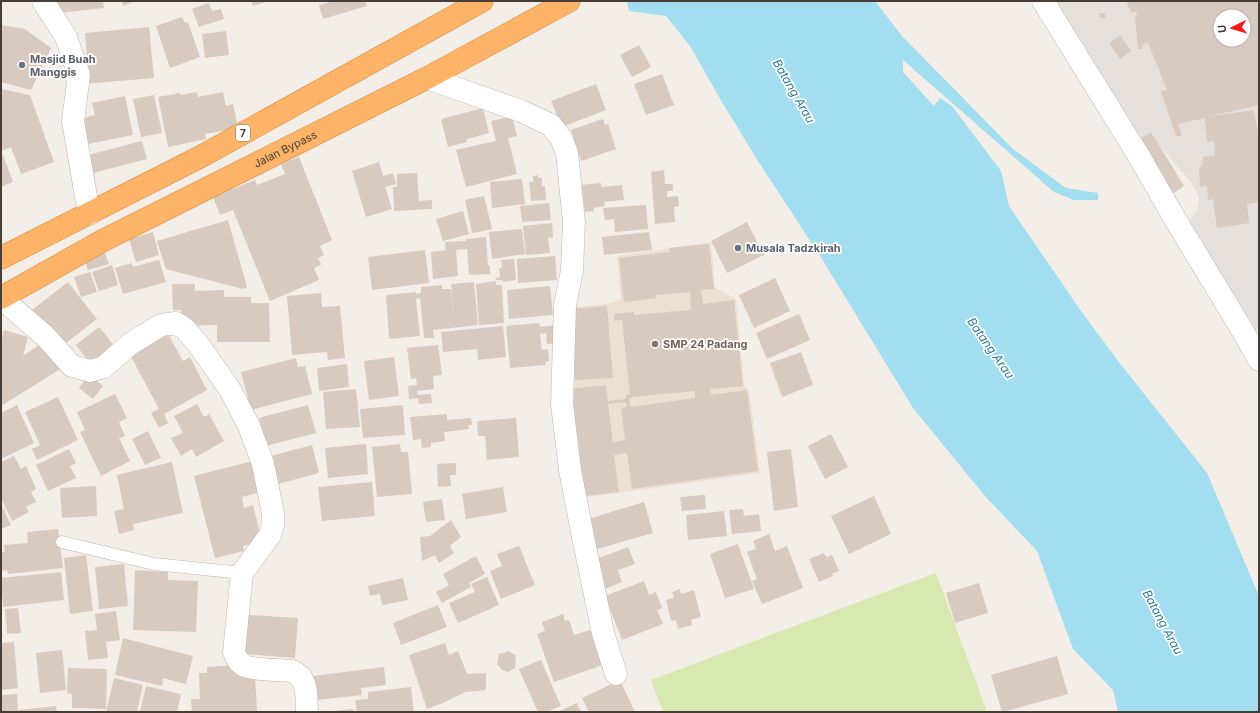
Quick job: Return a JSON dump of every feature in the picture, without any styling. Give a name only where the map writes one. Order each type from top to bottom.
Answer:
[{"type":"highway","name":"7","points":[[1,258],[202,156],[482,1]]},
{"type":"highway","name":"Jalan Bypass","points":[[1,298],[102,241],[427,78],[569,1]]},
{"type":"street","points":[[43,1],[66,37],[78,75],[73,121],[89,214]]},
{"type":"street","points":[[1043,1],[1140,158],[1174,220],[1259,360]]},
{"type":"street","points":[[427,78],[521,111],[551,125],[561,138],[567,153],[574,222],[572,271],[565,304],[562,404],[570,470],[583,537],[603,633],[616,674]]},
{"type":"street","points":[[1,298],[45,336],[72,366],[90,371],[104,367],[130,344],[162,325],[176,323],[185,329],[198,344],[229,388],[249,426],[263,464],[273,513],[273,524],[270,535],[242,574],[234,652],[242,665],[247,667],[292,671],[299,674],[306,687],[307,712]]},
{"type":"lane","points":[[62,542],[154,564],[242,574]]},
{"type":"shaded area","points":[[1053,1],[1259,1],[1259,329],[1251,332],[1189,222],[1198,209],[1199,196],[1191,182],[1162,149],[1151,132],[1138,140],[1132,133],[1098,69]]},
{"type":"shaded area","name":"SMP 24 Padang","points":[[711,242],[715,288],[736,299],[744,385],[749,390],[760,473],[581,498],[567,308],[607,304],[621,300],[617,256]]},
{"type":"green space","points":[[936,573],[987,712],[663,712],[651,680]]},
{"type":"water","name":"Batang Arau","points":[[627,1],[875,1],[901,35],[1013,149],[1066,188],[1098,193],[1098,200],[1074,200],[1054,192],[903,60],[903,72],[934,106],[940,98],[952,106],[1001,171],[1009,206],[1081,311],[1118,361],[1207,473],[1259,596],[1259,712],[1118,712],[1113,690],[1073,649],[1037,551],[985,496],[913,408],[822,259],[758,161],[690,46],[666,16],[629,11]]},
{"type":"building","points":[[57,1],[103,1],[104,8],[58,13]]},
{"type":"building","points":[[122,1],[135,1],[123,6]]},
{"type":"building","points":[[251,1],[268,1],[253,6]]},
{"type":"building","points":[[334,1],[365,1],[367,6],[323,19],[319,5]]},
{"type":"building","points":[[1126,1],[1259,1],[1259,105],[1206,117],[1254,110],[1259,139],[1259,202],[1247,204],[1249,223],[1217,228],[1213,199],[1208,200],[1207,186],[1200,187],[1199,167],[1202,166],[1203,157],[1215,155],[1214,141],[1207,142],[1205,118],[1178,124],[1182,135],[1176,137],[1161,91],[1167,90],[1148,43],[1142,44],[1143,49],[1138,49],[1135,17],[1137,16],[1136,12],[1131,12]]},
{"type":"building","points":[[209,3],[212,11],[221,9],[224,19],[199,27],[192,9]]},
{"type":"building","points":[[1099,13],[1105,13],[1106,18],[1100,18]]},
{"type":"building","points":[[182,17],[185,23],[188,22],[200,57],[170,68],[156,26]]},
{"type":"building","name":"Masjid Buah Manggis","points":[[1,25],[25,29],[51,48],[31,90],[1,82]]},
{"type":"building","points":[[149,27],[154,78],[83,84],[80,58],[87,57],[85,33]]},
{"type":"building","points":[[226,31],[229,55],[205,58],[202,34]]},
{"type":"building","points":[[1120,35],[1131,51],[1120,59],[1109,43]]},
{"type":"building","points":[[639,45],[651,67],[632,77],[620,55]]},
{"type":"building","points":[[662,74],[674,105],[646,115],[634,84]]},
{"type":"building","points":[[596,84],[606,110],[562,127],[551,101]]},
{"type":"building","points":[[1,89],[30,95],[54,162],[21,174],[11,147],[1,151]]},
{"type":"building","points":[[197,92],[198,97],[223,92],[226,106],[233,104],[238,128],[205,134],[206,139],[168,147],[158,97]]},
{"type":"building","points":[[154,95],[162,133],[141,137],[133,99]]},
{"type":"building","points":[[125,96],[133,135],[88,144],[83,118],[95,115],[92,103]]},
{"type":"building","points":[[483,108],[489,133],[467,139],[467,142],[448,147],[441,119]]},
{"type":"building","points":[[512,116],[517,136],[508,138],[517,174],[466,187],[456,150],[496,141],[491,121]]},
{"type":"building","points":[[603,119],[605,125],[608,124],[616,149],[581,161],[571,130]]},
{"type":"building","points":[[1151,132],[1184,186],[1171,195],[1138,140]]},
{"type":"building","points":[[142,141],[147,159],[93,173],[88,155]]},
{"type":"building","points":[[1,155],[3,155],[13,182],[1,187]]},
{"type":"building","points":[[299,157],[332,240],[320,246],[324,255],[318,258],[321,265],[314,268],[319,280],[270,301],[233,210],[220,215],[213,197],[255,180],[257,185],[285,174],[281,164]]},
{"type":"building","points":[[379,162],[383,176],[393,173],[396,184],[385,187],[392,209],[366,217],[352,171]]},
{"type":"building","points":[[664,170],[665,184],[673,184],[673,191],[667,191],[667,197],[678,196],[679,206],[674,207],[675,222],[655,224],[651,172]]},
{"type":"building","points":[[417,173],[419,201],[432,200],[432,209],[394,211],[393,187],[397,187],[397,174]]},
{"type":"building","points":[[538,175],[538,178],[542,178],[542,186],[545,186],[546,200],[531,201],[529,182],[533,182],[533,176]]},
{"type":"building","points":[[522,179],[525,204],[492,208],[490,182]]},
{"type":"building","points":[[601,183],[601,187],[622,185],[624,200],[604,202],[605,206],[593,208],[594,211],[585,212],[581,185]]},
{"type":"building","points":[[484,196],[492,229],[472,233],[465,200]]},
{"type":"building","points":[[549,203],[551,220],[522,222],[520,206]]},
{"type":"building","points":[[646,205],[648,229],[615,232],[614,219],[605,220],[603,208]]},
{"type":"building","points":[[463,211],[469,234],[443,241],[436,219]]},
{"type":"building","points":[[228,220],[247,287],[243,289],[166,269],[157,241]]},
{"type":"building","name":"Musala Tadzkirah","points":[[747,222],[764,255],[727,273],[711,241]]},
{"type":"building","points":[[552,223],[553,237],[548,238],[550,253],[526,255],[523,226]]},
{"type":"building","points":[[522,229],[525,254],[492,259],[489,232]]},
{"type":"building","points":[[153,232],[159,255],[136,262],[129,239]]},
{"type":"building","points":[[649,232],[652,250],[604,255],[602,237]]},
{"type":"building","points":[[486,237],[490,274],[469,275],[467,249],[456,250],[458,276],[433,279],[431,252],[446,250],[445,242],[466,241],[466,239]]},
{"type":"building","name":"SMP 24 Padang","points":[[709,244],[714,289],[701,290],[703,304],[734,300],[743,386],[710,389],[711,395],[747,390],[758,471],[632,489],[627,453],[614,455],[619,492],[583,496],[570,389],[606,385],[608,401],[626,399],[626,395],[630,395],[622,320],[614,321],[614,314],[634,312],[634,315],[691,310],[690,292],[656,295],[657,298],[624,302],[619,258],[670,252],[669,248]],"holes":[[[695,391],[695,398],[630,407],[629,399],[631,399],[631,397]],[[626,402],[627,407],[621,408],[625,440],[613,442],[608,404]]]},
{"type":"building","points":[[104,250],[109,264],[88,270],[83,256]]},
{"type":"building","points":[[425,250],[429,283],[372,290],[368,257]]},
{"type":"building","points":[[555,256],[557,280],[518,283],[517,259]]},
{"type":"building","points":[[514,259],[516,280],[503,282],[502,280],[496,280],[496,278],[500,277],[499,268],[502,268],[501,260]]},
{"type":"building","points":[[159,260],[166,282],[123,294],[115,268],[132,263],[133,267]]},
{"type":"building","points":[[112,265],[118,285],[99,291],[92,272]]},
{"type":"building","points":[[90,272],[97,292],[81,297],[74,277]]},
{"type":"building","points":[[775,278],[790,311],[754,328],[739,295]]},
{"type":"building","points":[[496,281],[496,285],[502,285],[504,323],[479,325],[476,284]]},
{"type":"building","points":[[68,282],[97,319],[61,347],[32,310]]},
{"type":"building","points":[[474,282],[478,325],[433,330],[434,338],[424,338],[420,298],[416,299],[420,336],[389,339],[386,295],[416,292],[416,294],[421,293],[421,287],[442,285],[442,289],[451,289],[454,313],[451,284]]},
{"type":"building","points":[[172,284],[195,284],[195,291],[224,290],[224,297],[251,297],[251,303],[269,303],[270,342],[217,342],[217,325],[182,326],[181,310],[173,310]]},
{"type":"building","points":[[550,286],[553,315],[509,319],[507,290]]},
{"type":"building","points":[[321,293],[322,307],[340,306],[345,358],[328,360],[327,352],[292,355],[287,296]]},
{"type":"building","points":[[607,306],[613,378],[575,380],[569,309]]},
{"type":"building","points":[[799,314],[810,340],[767,359],[756,333]]},
{"type":"building","points":[[539,323],[540,327],[558,325],[559,343],[547,344],[546,333],[540,334],[542,350],[548,349],[549,361],[545,362],[546,365],[510,368],[506,326]]},
{"type":"building","points":[[503,326],[506,357],[478,360],[477,349],[443,352],[441,332]]},
{"type":"building","points":[[99,327],[116,348],[92,366],[76,345]]},
{"type":"building","points":[[4,330],[28,337],[23,356],[45,341],[62,368],[1,406],[1,341]]},
{"type":"building","points":[[166,330],[183,361],[190,357],[207,390],[164,414],[168,423],[159,428],[151,413],[159,409],[128,351]]},
{"type":"building","points":[[438,345],[442,375],[433,376],[434,389],[417,391],[418,395],[431,394],[432,403],[419,404],[418,398],[409,399],[408,386],[417,385],[416,378],[411,379],[407,348]]},
{"type":"building","points":[[801,352],[813,385],[782,397],[770,363]]},
{"type":"building","points":[[394,357],[399,396],[369,400],[364,361]]},
{"type":"building","points":[[296,358],[298,367],[305,366],[312,394],[251,410],[241,372]]},
{"type":"building","points":[[347,364],[349,387],[319,391],[317,368]]},
{"type":"building","points":[[89,375],[103,386],[93,399],[79,388]]},
{"type":"building","points":[[356,389],[360,427],[326,429],[323,392]]},
{"type":"building","points":[[115,394],[127,418],[119,422],[125,436],[119,438],[130,461],[101,476],[80,432],[85,430],[77,412]]},
{"type":"building","points":[[58,397],[78,440],[37,460],[32,449],[40,445],[25,412]]},
{"type":"building","points":[[197,404],[204,417],[209,414],[224,441],[196,457],[192,449],[181,456],[171,438],[183,433],[174,416]]},
{"type":"building","points":[[17,405],[34,443],[1,459],[1,413]]},
{"type":"building","points":[[308,405],[316,433],[266,446],[259,418]]},
{"type":"building","points":[[403,405],[405,435],[363,438],[360,409]]},
{"type":"building","points":[[447,414],[447,420],[471,418],[472,425],[468,425],[469,429],[444,432],[445,441],[431,443],[431,447],[422,448],[421,439],[413,440],[410,417]]},
{"type":"building","points":[[516,418],[519,457],[487,460],[485,436],[478,436],[477,421]]},
{"type":"building","points":[[148,431],[161,458],[145,465],[132,439]]},
{"type":"building","points":[[831,434],[848,467],[825,479],[808,446]]},
{"type":"building","points":[[366,444],[368,474],[328,478],[325,448]]},
{"type":"building","points":[[400,444],[401,452],[408,452],[412,494],[377,497],[372,447]]},
{"type":"building","points":[[312,445],[319,473],[274,485],[267,457]]},
{"type":"building","points":[[69,449],[76,463],[70,466],[76,478],[48,491],[36,465]]},
{"type":"building","points":[[791,449],[798,507],[774,511],[767,452]]},
{"type":"building","points":[[14,456],[21,469],[26,466],[36,489],[31,492],[36,502],[26,507],[29,512],[12,521],[1,498],[1,462]]},
{"type":"building","points":[[253,461],[261,492],[242,497],[244,508],[253,505],[262,541],[243,546],[244,551],[215,558],[194,476]]},
{"type":"building","points":[[172,462],[183,513],[133,524],[134,530],[119,534],[114,511],[124,509],[117,475]]},
{"type":"building","points":[[456,463],[456,475],[450,475],[451,486],[438,487],[437,464]]},
{"type":"building","points":[[372,482],[375,516],[322,521],[318,487]]},
{"type":"building","points":[[96,486],[97,516],[62,518],[60,488]]},
{"type":"building","points":[[503,487],[507,512],[466,519],[462,494]]},
{"type":"building","points":[[705,495],[706,509],[682,511],[680,497]]},
{"type":"building","points":[[874,496],[891,534],[849,554],[831,516]]},
{"type":"building","points":[[442,499],[445,520],[426,522],[423,502]]},
{"type":"building","points":[[644,502],[653,533],[590,551],[582,521]]},
{"type":"building","points":[[1,504],[11,525],[1,529]]},
{"type":"building","points":[[743,509],[744,516],[759,514],[761,531],[732,534],[729,510]]},
{"type":"building","points":[[724,511],[727,536],[688,540],[686,515]]},
{"type":"building","points":[[451,520],[461,537],[450,546],[454,553],[439,563],[435,555],[422,561],[420,537],[430,536]]},
{"type":"building","points":[[58,529],[63,568],[8,574],[7,570],[1,571],[1,552],[5,552],[4,545],[28,543],[27,532]]},
{"type":"building","points":[[769,534],[775,551],[787,546],[803,588],[762,604],[752,581],[757,579],[747,552],[756,549],[753,541]]},
{"type":"building","points":[[738,544],[754,589],[725,598],[710,554]]},
{"type":"building","points":[[519,546],[535,585],[501,599],[490,571],[502,566],[497,554]]},
{"type":"building","points":[[628,547],[635,564],[618,570],[622,582],[605,589],[594,560]]},
{"type":"building","points":[[824,553],[826,557],[832,555],[839,571],[832,574],[833,576],[819,582],[809,559]]},
{"type":"building","points":[[86,555],[93,611],[70,614],[64,558]]},
{"type":"building","points":[[476,556],[485,574],[469,583],[471,587],[442,603],[436,592],[449,585],[443,574]]},
{"type":"building","points":[[124,564],[128,606],[99,609],[95,567]]},
{"type":"building","points":[[135,570],[168,572],[168,580],[198,581],[196,632],[133,630]]},
{"type":"building","points":[[61,572],[64,600],[3,607],[1,578]]},
{"type":"building","points":[[487,577],[499,605],[458,623],[449,603],[475,592],[471,584]]},
{"type":"building","points":[[403,578],[408,600],[382,605],[380,594],[370,596],[368,586]]},
{"type":"building","points":[[644,581],[649,595],[656,592],[662,608],[657,610],[663,624],[622,640],[605,596]]},
{"type":"building","points":[[979,583],[988,613],[955,623],[946,593]]},
{"type":"building","points":[[680,589],[681,594],[694,590],[701,617],[691,620],[692,625],[678,629],[676,620],[671,621],[666,600],[674,598],[672,592]]},
{"type":"building","points":[[438,605],[447,627],[401,645],[393,623]]},
{"type":"building","points":[[18,608],[21,633],[7,634],[5,609]]},
{"type":"building","points":[[116,611],[120,640],[106,642],[108,658],[88,660],[85,631],[97,630],[95,614]]},
{"type":"building","points":[[563,614],[565,621],[569,620],[574,635],[590,630],[603,665],[554,682],[537,634],[545,631],[542,622]]},
{"type":"building","points":[[248,615],[298,618],[295,658],[245,654]]},
{"type":"building","points":[[123,638],[193,656],[186,684],[163,678],[162,686],[115,675]]},
{"type":"building","points":[[14,642],[18,688],[1,690],[1,643]]},
{"type":"building","points":[[445,643],[449,655],[458,651],[467,674],[486,673],[486,690],[465,692],[427,709],[409,655]]},
{"type":"building","points":[[62,650],[66,690],[40,693],[36,653]]},
{"type":"building","points":[[509,651],[516,656],[515,668],[508,672],[502,670],[497,664],[499,654]]},
{"type":"building","points":[[1057,656],[1068,694],[1002,712],[991,675]]},
{"type":"building","points":[[541,660],[561,706],[546,712],[538,712],[519,669]]},
{"type":"building","points":[[235,665],[255,676],[257,712],[192,712],[191,699],[200,699],[199,673],[207,673],[207,667]]},
{"type":"building","points":[[384,667],[386,685],[361,688],[362,695],[316,700],[313,676]]},
{"type":"building","points":[[68,668],[107,669],[106,709],[72,708],[72,694],[67,693]]},
{"type":"building","points":[[114,678],[143,685],[137,712],[106,712]]},
{"type":"building","points":[[620,680],[635,712],[589,712],[582,698]]},
{"type":"building","points":[[146,686],[181,694],[177,712],[140,712]]},
{"type":"building","points":[[411,687],[414,712],[357,712],[355,700],[368,699],[368,692]]},
{"type":"building","points":[[17,694],[18,710],[56,706],[57,712],[1,712],[1,695]]},
{"type":"building","points":[[577,703],[581,712],[557,712]]},
{"type":"building","points":[[353,709],[353,712],[334,712],[334,711]]},
{"type":"place","name":"Masjid Buah Manggis","points":[[22,65]]},
{"type":"place","name":"Musala Tadzkirah","points":[[738,248]]},
{"type":"place","name":"SMP 24 Padang","points":[[655,344]]}]
